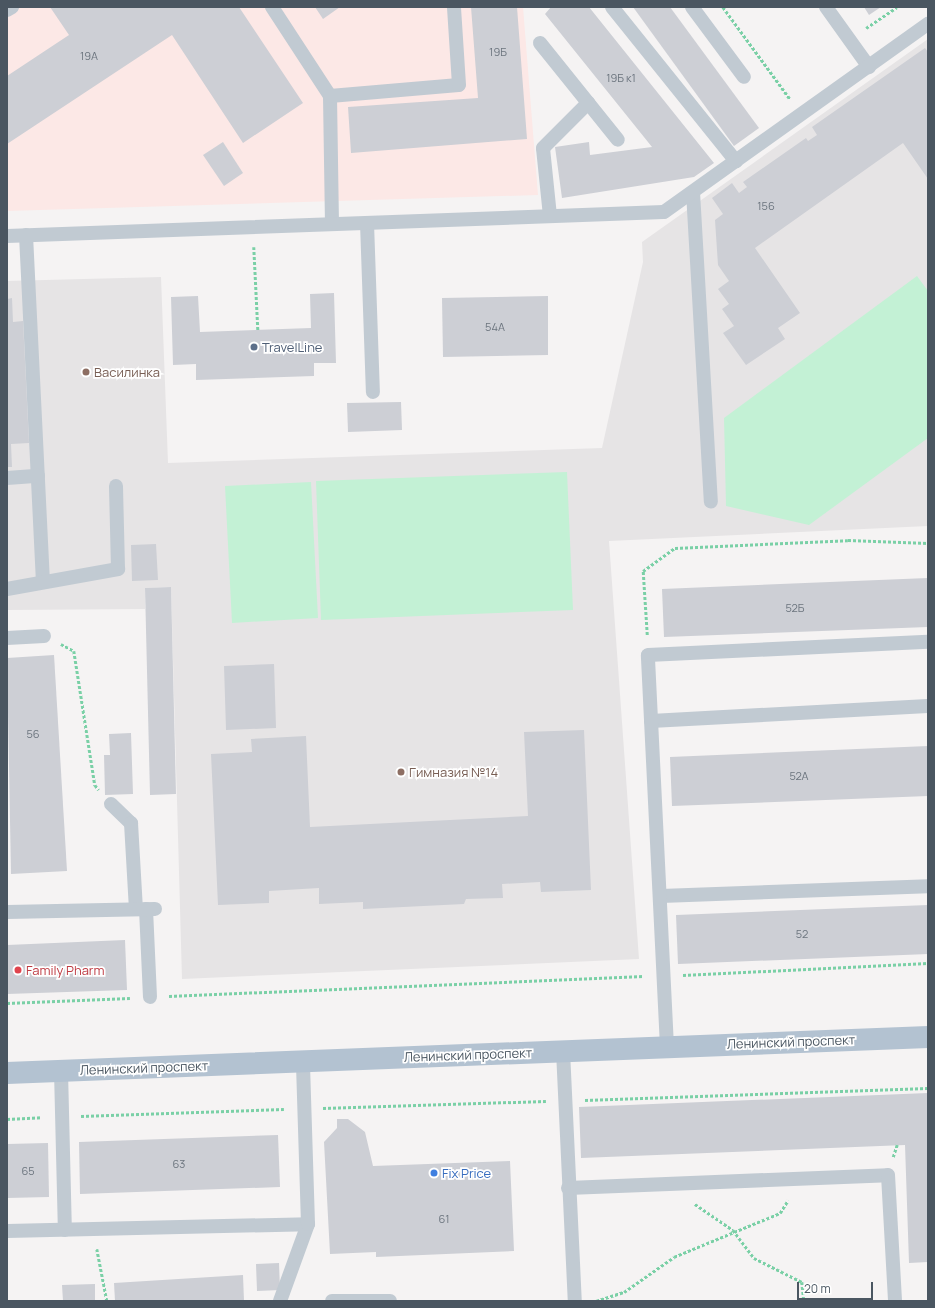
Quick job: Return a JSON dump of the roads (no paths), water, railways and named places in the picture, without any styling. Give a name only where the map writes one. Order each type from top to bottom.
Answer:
[{"type":"main road","name":"Ленинский проспект","points":[[7,1073],[928,1036]]},
{"type":"lane","points":[[7,10],[12,7]]},
{"type":"lane","points":[[272,7],[330,96],[332,224]]},
{"type":"lane","points":[[330,96],[459,85],[454,7]]},
{"type":"lane","points":[[612,7],[736,161]]},
{"type":"lane","points":[[692,7],[744,77]]},
{"type":"lane","points":[[826,7],[869,67]]},
{"type":"lane","points":[[7,236],[664,212],[928,24]]},
{"type":"lane","points":[[540,43],[618,140]]},
{"type":"lane","points":[[550,216],[543,148],[588,103]]},
{"type":"lane","points":[[693,192],[711,501]]},
{"type":"lane","points":[[367,223],[373,392]]},
{"type":"lane","points":[[26,235],[43,582]]},
{"type":"lane","points":[[7,478],[38,476]]},
{"type":"lane","points":[[7,589],[118,569],[116,486]]},
{"type":"lane","points":[[7,638],[44,636]]},
{"type":"lane","points":[[667,1047],[661,896],[648,655],[928,642]]},
{"type":"lane","points":[[651,721],[928,706]]},
{"type":"lane","points":[[111,804],[131,823],[146,909],[150,997]]},
{"type":"lane","points":[[661,896],[928,886]]},
{"type":"lane","points":[[7,912],[146,909]]},
{"type":"lane","points":[[563,1051],[568,1188],[575,1301]]},
{"type":"lane","points":[[280,1301],[308,1224],[303,1061]]},
{"type":"lane","points":[[61,1071],[65,1230]]},
{"type":"lane","points":[[568,1188],[888,1175],[895,1301]]},
{"type":"lane","points":[[7,1231],[308,1224]]},
{"type":"lane","points":[[332,1301],[390,1301]]},
{"type":"place","name":"TravelLine","points":[[254,347]]},
{"type":"place","name":"Василинка","points":[[86,372]]},
{"type":"place","name":"Гимназия №14","points":[[401,772]]},
{"type":"place","name":"Family Pharm","points":[[18,970]]},
{"type":"place","name":"Fix Price","points":[[434,1173]]}]
